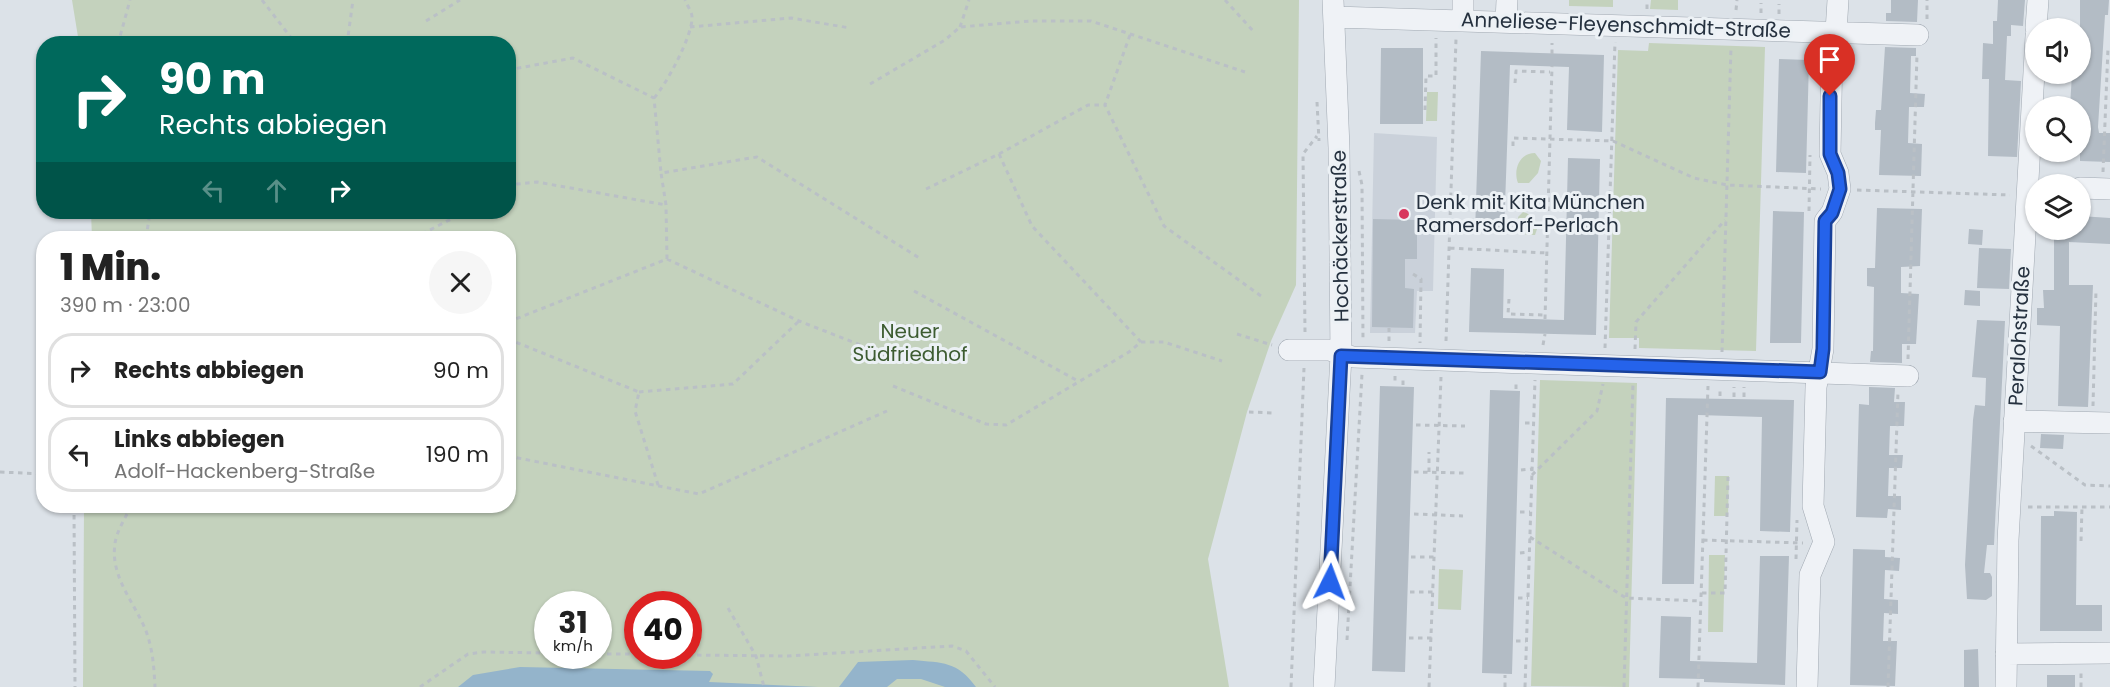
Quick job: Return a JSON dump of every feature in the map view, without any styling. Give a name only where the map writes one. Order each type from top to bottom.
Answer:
[{"type":"street","points":[[1506,22],[1507,0]]},
{"type":"street","points":[[1807,687],[1810,575],[1824,542],[1813,506],[1815,387],[1820,372],[1823,349],[1825,221],[1832,213],[1840,189],[1838,173],[1830,154],[1832,47],[1839,0]]},
{"type":"street","points":[[2036,18],[2037,0]]},
{"type":"street","name":"Anneliese-Fleyenschmidt-Straße","points":[[1334,9],[1463,10],[1506,22],[1918,35]]},
{"type":"street","name":"Hochäckerstraße","points":[[1324,687],[1341,356],[1340,213],[1334,9]]},
{"type":"street","name":"Peralohstraße","points":[[2031,174],[2034,84]]},
{"type":"street","points":[[2091,188],[2106,189]]},
{"type":"street","name":"Peralohstraße","points":[[2006,687],[2010,507],[2026,240]]},
{"type":"street","points":[[1288,348],[1329,350],[1341,356],[1903,376]]},
{"type":"street","name":"Peralohstraße","points":[[2014,421],[2101,423]]},
{"type":"street","points":[[2006,654],[2110,654]]},
{"type":"path","points":[[120,36],[130,0]]},
{"type":"path","points":[[262,0],[290,36]]},
{"type":"path","points":[[348,36],[353,0]]},
{"type":"path","points":[[426,21],[460,0]]},
{"type":"path","points":[[654,98],[664,88],[690,27],[692,16],[685,0]]},
{"type":"path","points":[[870,84],[945,40],[960,27],[969,0]]},
{"type":"path","points":[[1225,0],[1255,33]]},
{"type":"path","points":[[1908,346],[1918,35],[1926,30],[1927,0]]},
{"type":"path","points":[[1761,3],[1761,15]]},
{"type":"path","points":[[1779,4],[1779,15]]},
{"type":"path","points":[[1429,687],[1456,39],[1463,10]]},
{"type":"path","points":[[690,27],[791,18],[850,28]]},
{"type":"path","points":[[960,27],[1030,21],[1091,21],[1245,72]]},
{"type":"path","points":[[1604,365],[1615,25]]},
{"type":"path","points":[[1425,111],[1426,76],[1436,76],[1436,33]]},
{"type":"path","points":[[1130,34],[1105,105],[1164,226],[1261,296]]},
{"type":"path","points":[[2106,189],[2108,48]]},
{"type":"path","points":[[1722,351],[1731,50]]},
{"type":"path","points":[[516,69],[573,58],[654,98]]},
{"type":"path","points":[[1509,299],[1508,314],[1546,317],[1552,66]]},
{"type":"path","points":[[1515,83],[1516,71],[1551,72]]},
{"type":"path","points":[[654,98],[666,205],[668,259]]},
{"type":"path","points":[[926,189],[999,154],[1088,105],[1105,105]]},
{"type":"path","points":[[1291,687],[1288,348],[1303,154],[1317,135]]},
{"type":"path","points":[[1513,146],[1514,138],[1613,141],[1694,178],[1727,185],[1913,192],[2025,189]]},
{"type":"path","points":[[1808,221],[1810,151]]},
{"type":"path","points":[[999,154],[1032,226],[1141,342]]},
{"type":"path","points":[[661,173],[757,157],[921,260]]},
{"type":"path","points":[[1358,165],[1362,185],[1364,343]]},
{"type":"path","points":[[516,184],[537,182],[666,205]]},
{"type":"path","points":[[1512,207],[1512,200],[1548,198]]},
{"type":"path","points":[[428,231],[451,219]]},
{"type":"path","points":[[1624,687],[1636,322],[1725,220]]},
{"type":"path","points":[[1449,248],[1547,253]]},
{"type":"path","points":[[516,319],[668,259],[799,321],[899,360]]},
{"type":"path","points":[[1413,274],[1421,279],[1420,359]]},
{"type":"path","points":[[2096,290],[2101,423]]},
{"type":"path","points":[[914,291],[1078,381]]},
{"type":"path","points":[[516,342],[639,392],[733,384],[799,321]]},
{"type":"path","points":[[1389,328],[1389,344]]},
{"type":"path","points":[[1237,334],[1288,348]]},
{"type":"path","points":[[893,386],[986,424],[1006,425],[1129,352],[1141,342],[1164,342],[1222,361]]},
{"type":"path","points":[[1525,687],[1533,423],[1535,377],[1538,363]]},
{"type":"path","points":[[1698,687],[1708,369]]},
{"type":"path","points":[[1346,648],[1362,373]]},
{"type":"path","points":[[1395,374],[1395,385]]},
{"type":"path","points":[[1403,374],[1403,385]]},
{"type":"path","points":[[1888,687],[1903,376]]},
{"type":"path","points":[[639,392],[635,411],[659,488]]},
{"type":"path","points":[[1532,475],[1597,411],[1603,393]]},
{"type":"path","points":[[516,458],[659,488],[699,494],[887,411]]},
{"type":"path","points":[[1249,412],[1274,413]]},
{"type":"path","points":[[1525,423],[1533,423]]},
{"type":"path","points":[[1416,425],[1465,426]]},
{"type":"path","points":[[2013,445],[2032,446],[2085,485],[2110,486]]},
{"type":"path","points":[[1429,452],[1429,472]]},
{"type":"path","points":[[1521,470],[1532,469]]},
{"type":"path","points":[[0,472],[36,474]]},
{"type":"path","points":[[1414,472],[1465,473]]},
{"type":"path","points":[[1701,593],[1725,594],[1728,477]]},
{"type":"path","points":[[2010,507],[2110,507]]},
{"type":"path","points":[[2081,541],[2082,507]]},
{"type":"path","points":[[1796,563],[1797,510]]},
{"type":"path","points":[[1520,512],[1530,512]]},
{"type":"path","points":[[74,513],[75,687]]},
{"type":"path","points":[[128,513],[115,542],[114,560],[120,581],[146,630],[153,654],[155,687]]},
{"type":"path","points":[[1414,514],[1463,516]]},
{"type":"path","points":[[1530,537],[1626,598],[1701,601]]},
{"type":"path","points":[[1703,540],[1805,543]]},
{"type":"path","points":[[1520,553],[1529,552]]},
{"type":"path","points":[[1411,557],[1435,557]]},
{"type":"path","points":[[1410,592],[1434,592]]},
{"type":"path","points":[[1518,598],[1528,598]]},
{"type":"path","points":[[728,608],[756,656],[764,687]]},
{"type":"path","points":[[1408,638],[1432,638]]},
{"type":"path","points":[[1516,641],[1526,641]]},
{"type":"path","points":[[702,655],[756,656],[952,646],[966,651],[995,687]]},
{"type":"path","points":[[420,687],[468,654],[534,653]]},
{"type":"path","points":[[1504,687],[1505,675]]},
{"type":"shaded area","name":"Denk mit Kita München Ramersdorf-Perlach","points":[[1374,133],[1437,137],[1433,291],[1417,291],[1415,333],[1370,333]]},
{"type":"green space","name":"Neuer Südfriedhof","points":[[72,0],[1299,0],[1296,285],[1271,341],[1247,412],[1208,559],[1229,687],[83,687],[84,513],[516,513],[516,231],[92,231],[91,219],[516,219],[516,36],[78,36]]},
{"type":"green space","points":[[1569,0],[1613,0],[1613,7],[1569,6]]},
{"type":"green space","points":[[1651,0],[1678,0],[1678,10],[1650,9]]},
{"type":"green space","points":[[1649,43],[1765,47],[1756,351],[1639,348],[1639,338],[1609,338],[1618,50],[1648,51]]},
{"type":"green space","points":[[1427,92],[1438,92],[1437,121],[1426,121]]},
{"type":"green space","points":[[1535,153],[1541,161],[1538,173],[1529,183],[1518,183],[1516,173],[1521,159]]},
{"type":"green space","points":[[1523,212],[1529,214],[1534,221],[1537,229],[1535,235],[1526,235],[1519,226],[1518,217]]},
{"type":"green space","points":[[1540,380],[1637,383],[1629,687],[1531,686]]},
{"type":"green space","points":[[1715,476],[1729,476],[1728,516],[1714,516]]},
{"type":"green space","points":[[1709,555],[1725,555],[1723,632],[1708,632]]},
{"type":"green space","points":[[1439,569],[1463,570],[1461,610],[1438,609]]},
{"type":"water","points":[[913,660],[941,663],[956,668],[976,687],[945,687],[921,679],[897,679],[887,687],[839,687],[858,662]]},
{"type":"water","points":[[520,667],[710,671],[713,674],[709,682],[818,687],[458,687],[473,675]]},
{"type":"building","points":[[1891,0],[1918,0],[1917,22],[1886,21],[1886,13],[1891,13]]},
{"type":"building","points":[[1998,0],[2025,0],[2023,26],[2011,25],[2011,36],[2007,36],[2005,80],[2021,81],[2017,157],[1988,156],[1989,79],[1982,79],[1983,43],[1993,44],[1993,21],[1997,21]]},
{"type":"building","points":[[2080,0],[2109,0],[2108,15],[2105,15],[2098,127],[2099,133],[2110,133],[2110,162],[2091,161],[2091,96],[2071,96],[2071,84],[2091,84],[2091,18],[2080,18]]},
{"type":"building","points":[[1885,47],[1916,48],[1916,56],[1911,56],[1910,93],[1925,94],[1924,107],[1909,107],[1908,143],[1922,144],[1921,176],[1879,175],[1881,130],[1875,130],[1875,123],[1876,110],[1881,110]]},
{"type":"building","points":[[1381,48],[1423,48],[1423,124],[1380,124]]},
{"type":"building","points":[[1481,51],[1604,55],[1602,132],[1567,130],[1569,67],[1510,65],[1504,233],[1475,232]]},
{"type":"building","points":[[1779,59],[1809,60],[1806,173],[1776,172]]},
{"type":"building","points":[[1568,158],[1600,159],[1596,335],[1469,332],[1471,268],[1504,269],[1503,318],[1564,320]]},
{"type":"building","points":[[1877,208],[1922,209],[1920,266],[1901,267],[1901,293],[1919,294],[1916,344],[1902,344],[1902,363],[1870,362],[1871,351],[1873,351],[1874,287],[1867,286],[1867,268],[1875,268]]},
{"type":"building","points":[[1773,211],[1804,212],[1801,343],[1770,343]]},
{"type":"building","points":[[2091,217],[2110,218],[2110,244],[2069,242],[2069,285],[2093,285],[2088,407],[2058,406],[2060,326],[2037,325],[2037,308],[2044,308],[2043,290],[2054,290],[2054,240],[2091,240]]},
{"type":"building","points":[[1373,219],[1417,220],[1417,259],[1405,259],[1405,288],[1414,289],[1413,328],[1372,327]]},
{"type":"building","points":[[1969,229],[1983,230],[1982,245],[1968,244]]},
{"type":"building","points":[[1979,248],[2011,249],[2009,289],[1977,288]]},
{"type":"building","points":[[1965,290],[1980,291],[1980,306],[1964,305]]},
{"type":"building","points":[[1977,320],[2005,321],[1994,545],[1987,545],[1984,573],[1990,573],[1992,577],[1992,596],[1986,600],[1967,599],[1965,565],[1973,420],[1975,405],[1985,406],[1986,378],[1972,377]]},
{"type":"building","points":[[1380,386],[1414,387],[1405,672],[1372,671]]},
{"type":"building","points":[[1869,387],[1895,388],[1894,402],[1905,402],[1904,426],[1890,426],[1889,455],[1903,455],[1902,468],[1889,468],[1888,496],[1901,496],[1901,510],[1888,509],[1887,518],[1856,517],[1859,404],[1869,405]]},
{"type":"building","points":[[1490,390],[1520,391],[1512,674],[1482,673]]},
{"type":"building","points":[[1666,398],[1794,400],[1790,532],[1760,531],[1762,417],[1698,415],[1694,584],[1662,584]]},
{"type":"building","points":[[2041,434],[2064,435],[2063,449],[2040,448]]},
{"type":"building","points":[[2054,511],[2077,512],[2076,605],[2102,605],[2102,631],[2040,631],[2041,516],[2054,516]]},
{"type":"building","points":[[1853,549],[1885,550],[1885,557],[1900,558],[1899,571],[1885,570],[1884,599],[1898,600],[1898,614],[1884,613],[1883,641],[1897,641],[1895,686],[1850,685]]},
{"type":"building","points":[[1760,556],[1789,556],[1785,685],[1659,678],[1661,616],[1691,617],[1690,661],[1757,663]]},
{"type":"building","points":[[1978,649],[1979,687],[1964,687],[1964,650]]},
{"type":"building","points":[[2047,675],[2075,675],[2075,687],[2047,687]]},
{"type":"place","name":"Denk mit Kita München Ramersdorf-Perlach","points":[[1404,214]]},
{"type":"route","points":[[1330,582],[1341,356],[1820,372],[1823,349],[1825,221],[1832,213],[1840,189],[1838,173],[1830,154],[1830,96]]}]
